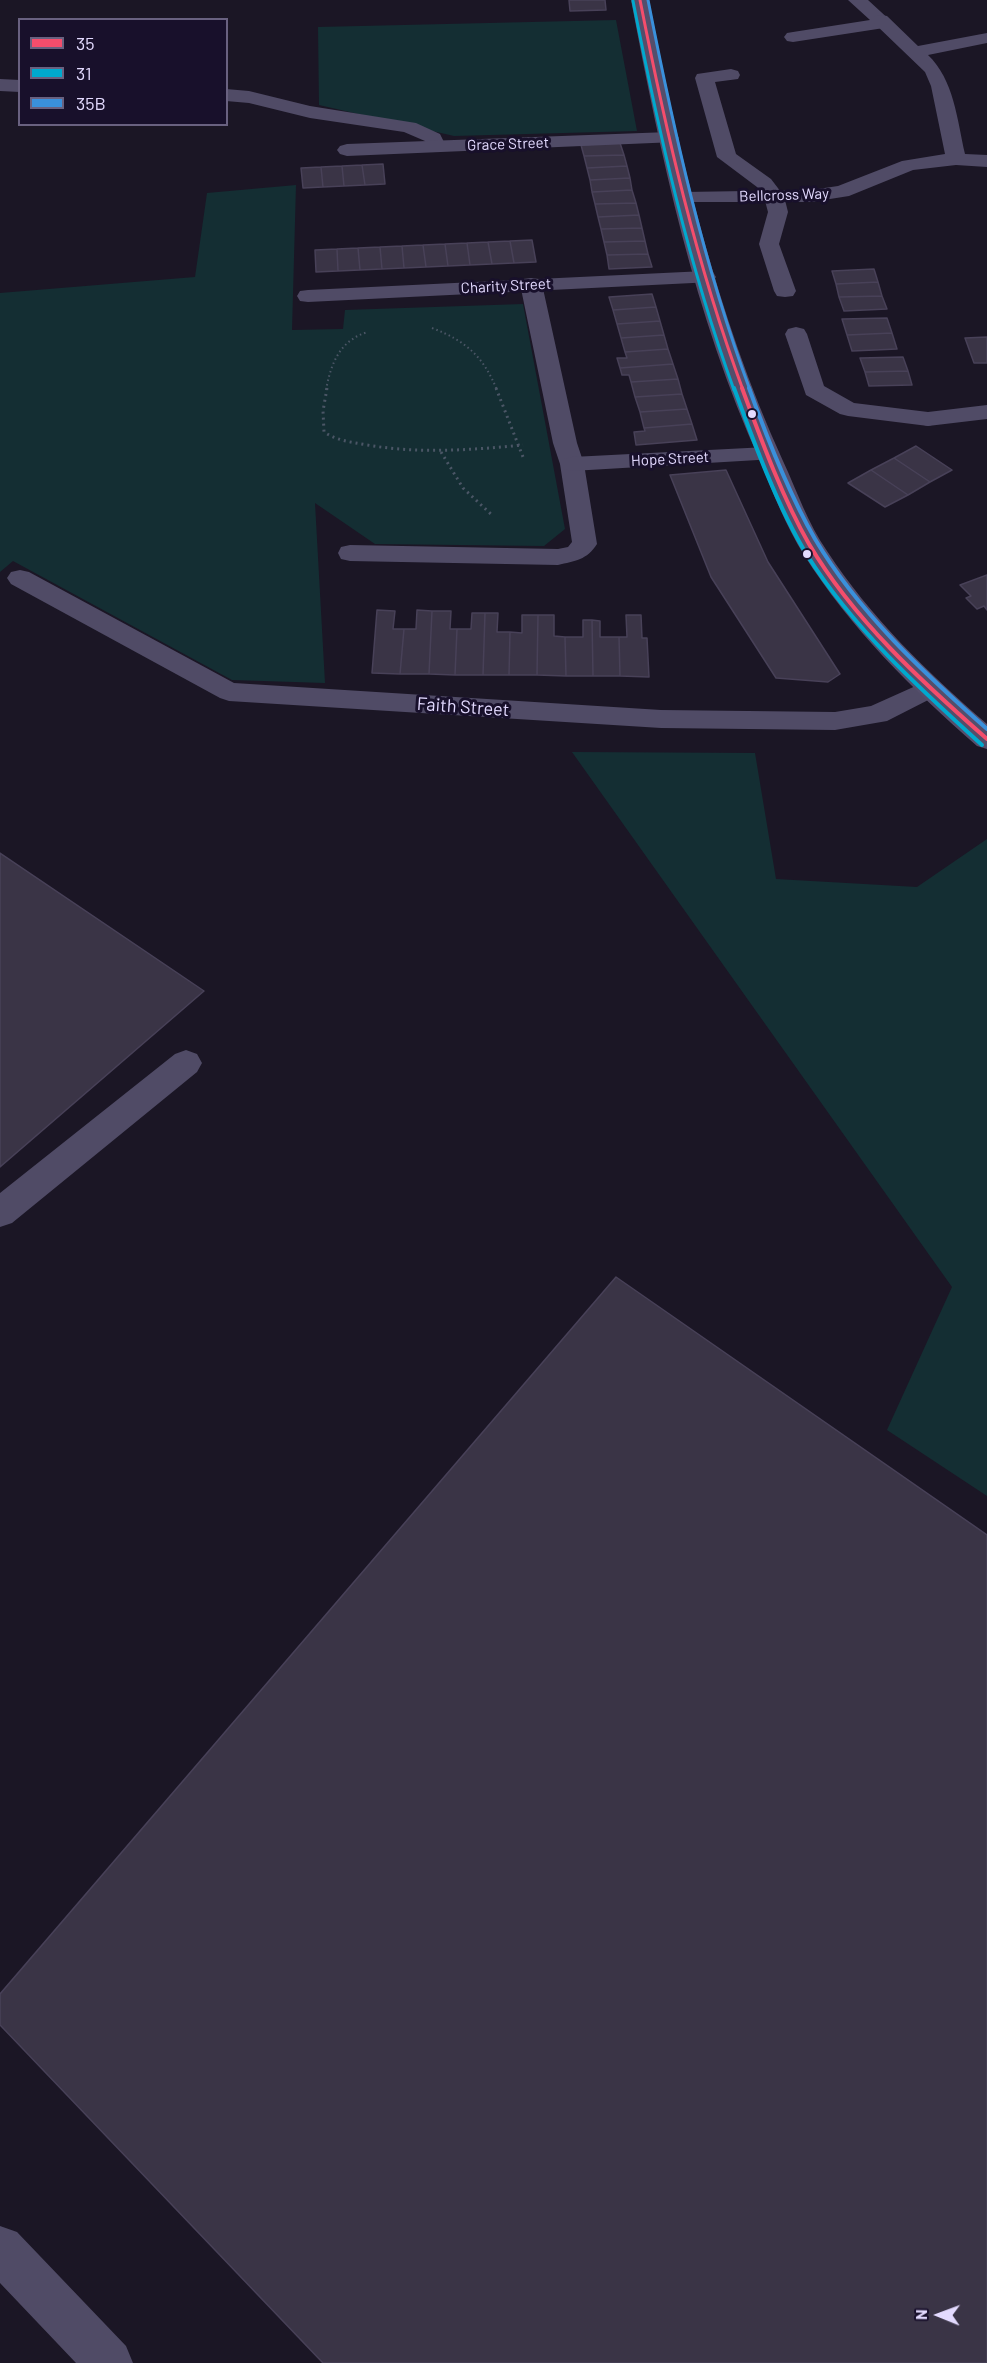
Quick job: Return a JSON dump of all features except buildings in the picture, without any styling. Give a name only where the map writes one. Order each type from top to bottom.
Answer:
[{"type":"street","points":[[641,0],[682,198],[750,415],[767,454],[814,551],[841,590],[929,689],[987,739]]},
{"type":"street","points":[[857,0],[933,70],[940,86],[956,159]]},
{"type":"street","points":[[793,37],[883,22]]},
{"type":"street","points":[[913,52],[987,38]]},
{"type":"street","points":[[730,75],[704,78],[727,157],[764,183],[774,196],[778,212],[769,244],[785,291]]},
{"type":"street","points":[[0,86],[18,86]]},
{"type":"street","points":[[228,95],[249,97],[310,112],[409,127],[433,138],[436,146]]},
{"type":"street","name":"Grace Street","points":[[347,150],[669,138]]},
{"type":"street","name":"Bellcross Way","points":[[682,198],[810,196],[842,192],[909,165],[956,159],[987,161]]},
{"type":"street","name":"Charity Street","points":[[308,296],[705,277]]},
{"type":"street","points":[[350,553],[558,557],[576,553],[585,544],[569,453],[531,284]]},
{"type":"street","points":[[796,334],[814,390],[848,410],[928,419],[987,412]]},
{"type":"street","name":"Hope Street","points":[[569,453],[767,454]]},
{"type":"street","name":"Faith Street","points":[[20,578],[229,693],[661,719],[835,721],[877,714],[929,689]]},
{"type":"street","points":[[0,1213],[186,1064]]},
{"type":"street","points":[[0,2249],[109,2363]]},
{"type":"path","points":[[423,327],[454,335],[480,356],[491,375],[517,445],[526,462]]},
{"type":"path","points":[[372,331],[347,342],[339,352],[328,382],[321,417],[324,432],[336,440],[402,451],[441,452],[517,445],[569,453]]},
{"type":"path","points":[[441,452],[448,470],[462,488],[491,515],[500,519]]},
{"type":"green space","points":[[616,20],[637,131],[454,136],[319,105],[318,27]]},
{"type":"green space","points":[[296,185],[292,330],[343,329],[345,310],[523,304],[565,529],[544,546],[375,544],[315,503],[325,683],[232,680],[13,561],[0,572],[0,293],[195,277],[207,193]]},
{"type":"green space","points":[[572,752],[755,753],[776,879],[917,887],[987,839],[987,1496],[887,1430],[952,1287]]},
{"type":"transit line","name":"35","points":[[640,0],[664,118],[709,293],[749,406],[797,520],[833,579],[872,629],[916,675],[987,739]]},
{"type":"transit line","name":"35B","points":[[648,0],[685,175],[716,289],[754,401],[803,516],[822,550],[878,623],[920,667],[987,729]]},
{"type":"transit line","name":"31","points":[[633,1],[657,120],[702,296],[742,410],[790,523],[826,583],[866,633],[934,702],[982,745]]}]
